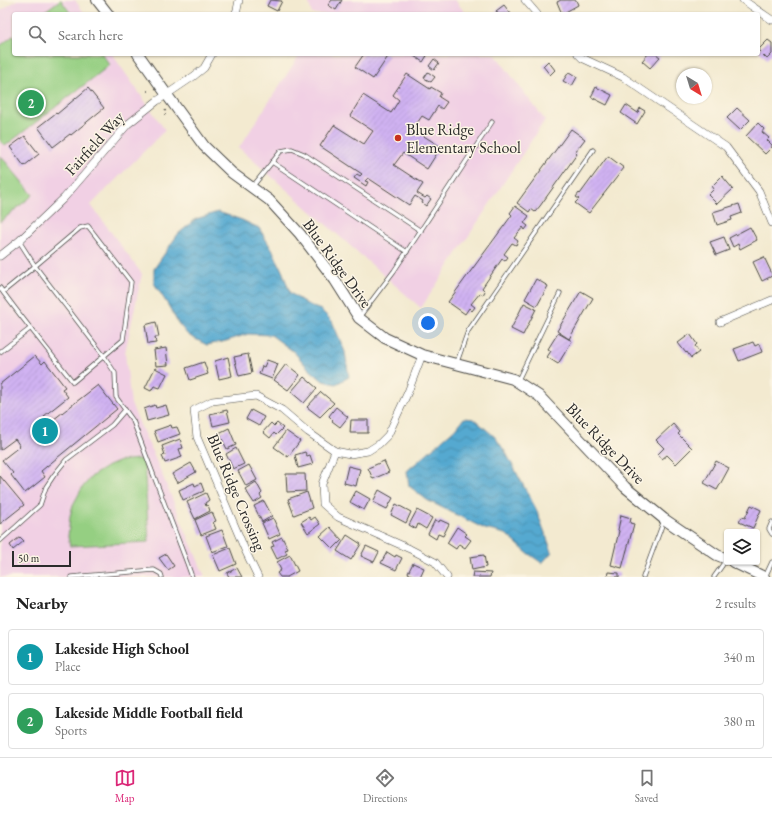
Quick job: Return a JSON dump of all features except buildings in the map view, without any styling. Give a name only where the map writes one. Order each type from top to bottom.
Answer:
[{"type":"street","points":[[97,0],[106,12]]},
{"type":"street","points":[[236,12],[239,0]]},
{"type":"street","points":[[525,0],[535,12]]},
{"type":"street","points":[[743,0],[772,20]]},
{"type":"street","name":"Blue Ridge Drive","points":[[139,56],[204,146],[232,174],[269,200],[300,234],[335,280],[359,318],[385,338],[422,355],[513,379],[539,396],[625,487],[664,519],[717,555],[724,558]]},
{"type":"street","name":"Fairfield Way","points":[[0,256],[19,241],[64,198],[128,124],[157,101],[204,68],[211,56]]},
{"type":"street","points":[[580,56],[623,77],[726,147],[759,191],[772,223]]},
{"type":"street","points":[[720,322],[772,300]]},
{"type":"street","name":"Blue Ridge Crossing","points":[[258,577],[197,437],[194,410],[212,401],[256,396],[282,410],[308,432],[335,451],[350,454],[368,451],[379,444],[388,435],[408,392],[422,355]]},
{"type":"street","points":[[335,451],[322,484],[323,504],[338,517],[410,549],[435,562],[447,577]]},
{"type":"street","name":"Blue Ridge Drive","points":[[740,565],[765,577]]},
{"type":"lane","points":[[359,318],[394,272],[492,122]]},
{"type":"lane","points":[[252,187],[281,151],[292,149],[304,154],[421,231]]},
{"type":"lane","points":[[457,364],[468,332],[593,150]]},
{"type":"lane","points":[[272,162],[407,252]]},
{"type":"lane","points":[[88,226],[130,282],[124,340],[73,382],[1,290],[34,266],[80,228],[88,226]]},
{"type":"lane","points":[[19,241],[34,266],[104,356],[115,373],[116,397],[132,421],[192,577]]},
{"type":"lane","points":[[517,382],[560,293]]},
{"type":"lane","points":[[0,352],[31,328]]},
{"type":"lane","points":[[0,541],[40,505],[46,487],[66,460],[112,425],[125,410]]},
{"type":"lane","points":[[643,577],[664,519]]},
{"type":"lane","points":[[772,522],[769,529],[772,534]]},
{"type":"lane","points":[[765,577],[772,562]]},
{"type":"lane","points":[[714,577],[725,565]]},
{"type":"lane","points":[[71,577],[99,576],[154,570],[161,574],[162,577]]},
{"type":"path","points":[[148,91],[155,90]]},
{"type":"path","points":[[151,91],[152,95]]},
{"type":"path","points":[[162,108],[165,111],[165,115]]},
{"type":"shaded area","points":[[17,0],[75,0],[84,12],[12,12],[12,56],[113,56],[165,130],[91,205],[142,274],[125,353],[131,404],[205,577],[0,577],[0,11]]},
{"type":"shaded area","points":[[308,0],[455,0],[464,12],[311,12]]},
{"type":"shaded area","points":[[299,56],[497,56],[545,120],[421,308],[239,148]]},
{"type":"green space","points":[[61,0],[70,12],[44,12]]},
{"type":"green space","points":[[12,37],[12,56],[103,56],[110,65],[5,146],[0,140],[0,46]]},
{"type":"green space","points":[[0,155],[33,195],[0,222]]},
{"type":"green space","points":[[138,459],[144,460],[149,542],[70,546],[68,537],[70,516],[73,505],[82,488],[92,476],[108,466],[120,461]]},
{"type":"water","points":[[218,212],[242,220],[259,228],[274,253],[290,293],[310,306],[321,310],[332,321],[345,352],[349,377],[336,384],[323,381],[308,368],[294,352],[271,335],[248,334],[207,345],[188,335],[178,323],[154,283],[154,269],[178,234],[196,219]]},
{"type":"water","points":[[464,418],[474,419],[495,437],[506,453],[536,509],[552,552],[542,563],[526,552],[506,534],[485,529],[427,500],[409,486],[407,471],[458,426]]},
{"type":"place","name":"Lakeside Middle Football field","points":[[31,103]]},
{"type":"place","name":"Blue Ridge Elementary School","points":[[398,138]]},
{"type":"place","name":"Lakeside High School","points":[[45,431]]}]
